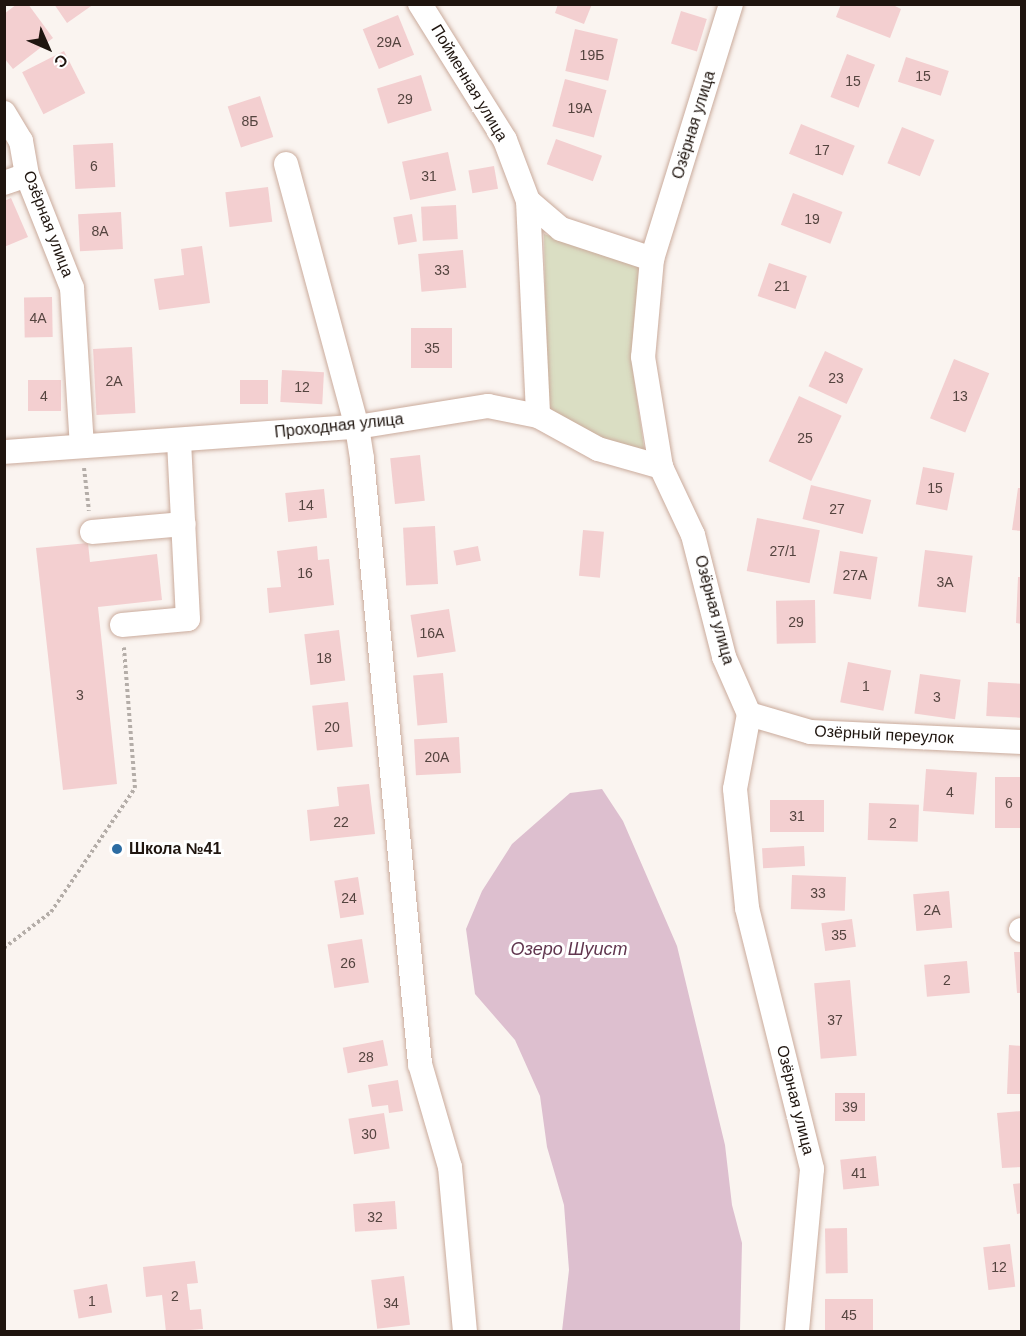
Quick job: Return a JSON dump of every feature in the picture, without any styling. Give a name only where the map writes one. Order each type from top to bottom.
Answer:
[{"type":"street","name":"Пойменная улица","points":[[420,4],[505,140],[528,201],[561,229],[652,259]]},
{"type":"street","name":"Озёрная улица","points":[[731,4],[652,259],[643,357],[661,468],[693,535],[724,657],[749,714],[735,789],[747,908],[812,1169],[797,1332]]},
{"type":"street","name":"Озёрная улица","points":[[4,113],[21,141],[27,175],[72,288],[82,447]]},
{"type":"street","points":[[286,164],[357,427],[420,1064],[450,1167],[465,1332]]},
{"type":"street","points":[[4,183],[27,175]]},
{"type":"street","points":[[528,201],[538,416]]},
{"type":"street","name":"Проходная улица","points":[[4,452],[357,427],[488,406],[538,416],[598,449],[661,468]]},
{"type":"street","points":[[122,625],[188,619],[179,440]]},
{"type":"street","points":[[92,532],[184,524]]},
{"type":"street","name":"Озёрный переулок","points":[[749,714],[810,732],[1022,742]]},
{"type":"path","points":[[82,447],[92,532]]},
{"type":"path","points":[[4,948],[51,912],[135,788],[122,625]]},
{"type":"green space","points":[[544,234],[642,266],[631,357],[645,455],[599,439],[547,409]]},
{"type":"water","name":"Озеро Шуист","points":[[602,789],[623,821],[677,946],[725,1145],[732,1205],[742,1243],[740,1331],[562,1331],[569,1270],[564,1205],[547,1147],[540,1096],[515,1040],[475,994],[466,929],[482,891],[512,844],[570,793]]},
{"type":"building","points":[[17,4],[28,4],[53,38],[13,69],[4,58],[4,14]]},
{"type":"building","points":[[54,4],[94,4],[67,23]]},
{"type":"building","points":[[558,4],[592,4],[584,24],[555,13]]},
{"type":"building","points":[[841,4],[891,4],[901,9],[890,38],[836,17]]},
{"type":"building","points":[[681,11],[707,19],[697,51],[671,44]]},
{"type":"building","points":[[398,15],[414,55],[379,69],[363,29]]},
{"type":"building","points":[[575,29],[618,39],[608,81],[565,71]]},
{"type":"building","points":[[64,51],[85,93],[43,114],[22,72]]},
{"type":"building","points":[[847,54],[875,65],[859,108],[831,97]]},
{"type":"building","points":[[906,57],[949,71],[941,96],[898,82]]},
{"type":"building","points":[[421,75],[432,110],[388,124],[377,88]]},
{"type":"building","points":[[565,79],[607,90],[594,137],[552,126]]},
{"type":"building","points":[[260,96],[273,137],[241,147],[228,107]]},
{"type":"building","points":[[801,124],[855,146],[843,175],[789,154]]},
{"type":"building","points":[[902,127],[934,140],[920,176],[887,163]]},
{"type":"building","points":[[556,139],[602,156],[593,181],[547,164]]},
{"type":"building","points":[[113,143],[115,187],[75,189],[73,145]]},
{"type":"building","points":[[448,152],[456,190],[410,200],[402,162]]},
{"type":"building","points":[[494,166],[498,189],[472,193],[468,171]]},
{"type":"building","points":[[268,187],[272,222],[230,227],[225,192]]},
{"type":"building","points":[[793,193],[842,212],[830,244],[781,225]]},
{"type":"building","points":[[11,198],[28,237],[4,247],[4,201]]},
{"type":"building","points":[[456,205],[458,239],[423,241],[421,207]]},
{"type":"building","points":[[121,212],[123,249],[80,251],[78,214]]},
{"type":"building","points":[[412,214],[417,242],[398,245],[393,217]]},
{"type":"building","points":[[202,246],[210,303],[159,310],[154,279],[184,275],[181,249]]},
{"type":"building","points":[[463,250],[466,288],[421,292],[418,254]]},
{"type":"building","points":[[769,263],[807,276],[795,309],[758,296]]},
{"type":"building","points":[[24,297],[52,297],[53,337],[25,337]]},
{"type":"building","points":[[411,328],[452,328],[452,368],[411,368]]},
{"type":"building","points":[[132,347],[135,413],[97,415],[93,349]]},
{"type":"building","points":[[825,351],[863,369],[847,404],[809,386]]},
{"type":"building","points":[[954,359],[989,373],[965,433],[930,418]]},
{"type":"building","points":[[282,370],[324,372],[322,404],[280,402]]},
{"type":"building","points":[[28,380],[61,380],[61,411],[28,411]]},
{"type":"building","points":[[240,380],[268,380],[268,404],[240,404]]},
{"type":"building","points":[[799,396],[842,416],[811,481],[769,461]]},
{"type":"building","points":[[420,455],[425,501],[395,504],[390,458]]},
{"type":"building","points":[[923,467],[954,473],[947,510],[916,504]]},
{"type":"building","points":[[811,485],[871,500],[863,534],[803,519]]},
{"type":"building","points":[[1018,488],[1022,488],[1022,531],[1012,530]]},
{"type":"building","points":[[324,489],[327,518],[288,522],[285,493]]},
{"type":"building","points":[[757,518],[820,530],[810,583],[747,571]]},
{"type":"building","points":[[435,526],[438,584],[406,586],[403,528]]},
{"type":"building","points":[[583,530],[604,532],[600,578],[579,576]]},
{"type":"building","points":[[88,543],[90,562],[157,554],[162,600],[98,607],[117,784],[63,790],[36,548]]},
{"type":"building","points":[[317,546],[318,560],[329,559],[334,605],[269,613],[267,588],[281,587],[277,551]]},
{"type":"building","points":[[478,546],[481,561],[456,565],[453,551]]},
{"type":"building","points":[[925,550],[973,556],[966,612],[918,607]]},
{"type":"building","points":[[840,551],[878,557],[871,599],[833,593]]},
{"type":"building","points":[[1018,577],[1022,577],[1022,624],[1016,623]]},
{"type":"building","points":[[815,600],[816,643],[777,644],[776,601]]},
{"type":"building","points":[[449,609],[456,651],[417,658],[410,615]]},
{"type":"building","points":[[339,630],[345,681],[310,685],[304,634]]},
{"type":"building","points":[[848,662],[891,670],[883,711],[840,702]]},
{"type":"building","points":[[443,673],[447,723],[417,725],[413,676]]},
{"type":"building","points":[[920,674],[961,680],[955,719],[914,714]]},
{"type":"building","points":[[988,682],[1022,684],[1020,718],[986,716]]},
{"type":"building","points":[[348,702],[353,747],[317,751],[312,706]]},
{"type":"building","points":[[459,737],[461,773],[416,775],[414,739]]},
{"type":"building","points":[[926,769],[977,773],[974,814],[923,811]]},
{"type":"building","points":[[995,777],[1022,777],[1022,828],[995,828]]},
{"type":"building","points":[[369,784],[375,834],[310,841],[307,810],[339,806],[337,787]]},
{"type":"building","points":[[770,800],[824,800],[824,832],[770,832]]},
{"type":"building","points":[[869,803],[919,805],[918,842],[868,840]]},
{"type":"building","points":[[804,846],[805,866],[763,868],[762,848]]},
{"type":"building","points":[[792,875],[846,877],[845,911],[791,909]]},
{"type":"building","points":[[358,877],[364,915],[340,918],[334,881]]},
{"type":"building","points":[[949,891],[952,928],[916,931],[913,894]]},
{"type":"building","points":[[852,919],[856,947],[825,951],[821,923]]},
{"type":"building","points":[[362,939],[369,982],[334,988],[327,944]]},
{"type":"building","points":[[1014,952],[1022,952],[1022,993],[1017,993]]},
{"type":"building","points":[[967,961],[970,993],[927,997],[924,965]]},
{"type":"building","points":[[850,980],[857,1056],[821,1059],[814,983]]},
{"type":"building","points":[[383,1040],[388,1066],[348,1073],[343,1048]]},
{"type":"building","points":[[1009,1045],[1022,1046],[1022,1094],[1007,1094]]},
{"type":"building","points":[[398,1080],[403,1111],[389,1113],[388,1105],[372,1107],[368,1085]]},
{"type":"building","points":[[835,1093],[865,1093],[865,1121],[835,1121]]},
{"type":"building","points":[[1022,1111],[1022,1167],[1002,1168],[997,1113]]},
{"type":"building","points":[[384,1113],[390,1149],[354,1154],[348,1119]]},
{"type":"building","points":[[876,1156],[879,1186],[843,1190],[840,1160]]},
{"type":"building","points":[[1022,1183],[1022,1213],[1017,1214],[1013,1184]]},
{"type":"building","points":[[395,1201],[397,1229],[355,1232],[353,1204]]},
{"type":"building","points":[[825,1228],[847,1228],[848,1273],[826,1273]]},
{"type":"building","points":[[1010,1244],[1015,1287],[988,1290],[983,1247]]},
{"type":"building","points":[[195,1261],[198,1283],[187,1284],[190,1310],[201,1309],[203,1329],[166,1332],[162,1295],[146,1297],[143,1267]]},
{"type":"building","points":[[404,1276],[410,1325],[377,1329],[371,1280]]},
{"type":"building","points":[[107,1284],[112,1313],[79,1318],[74,1290]]},
{"type":"building","points":[[825,1299],[873,1299],[873,1331],[825,1331]]},
{"type":"place","name":"Школа №41","points":[[117,849]]}]
